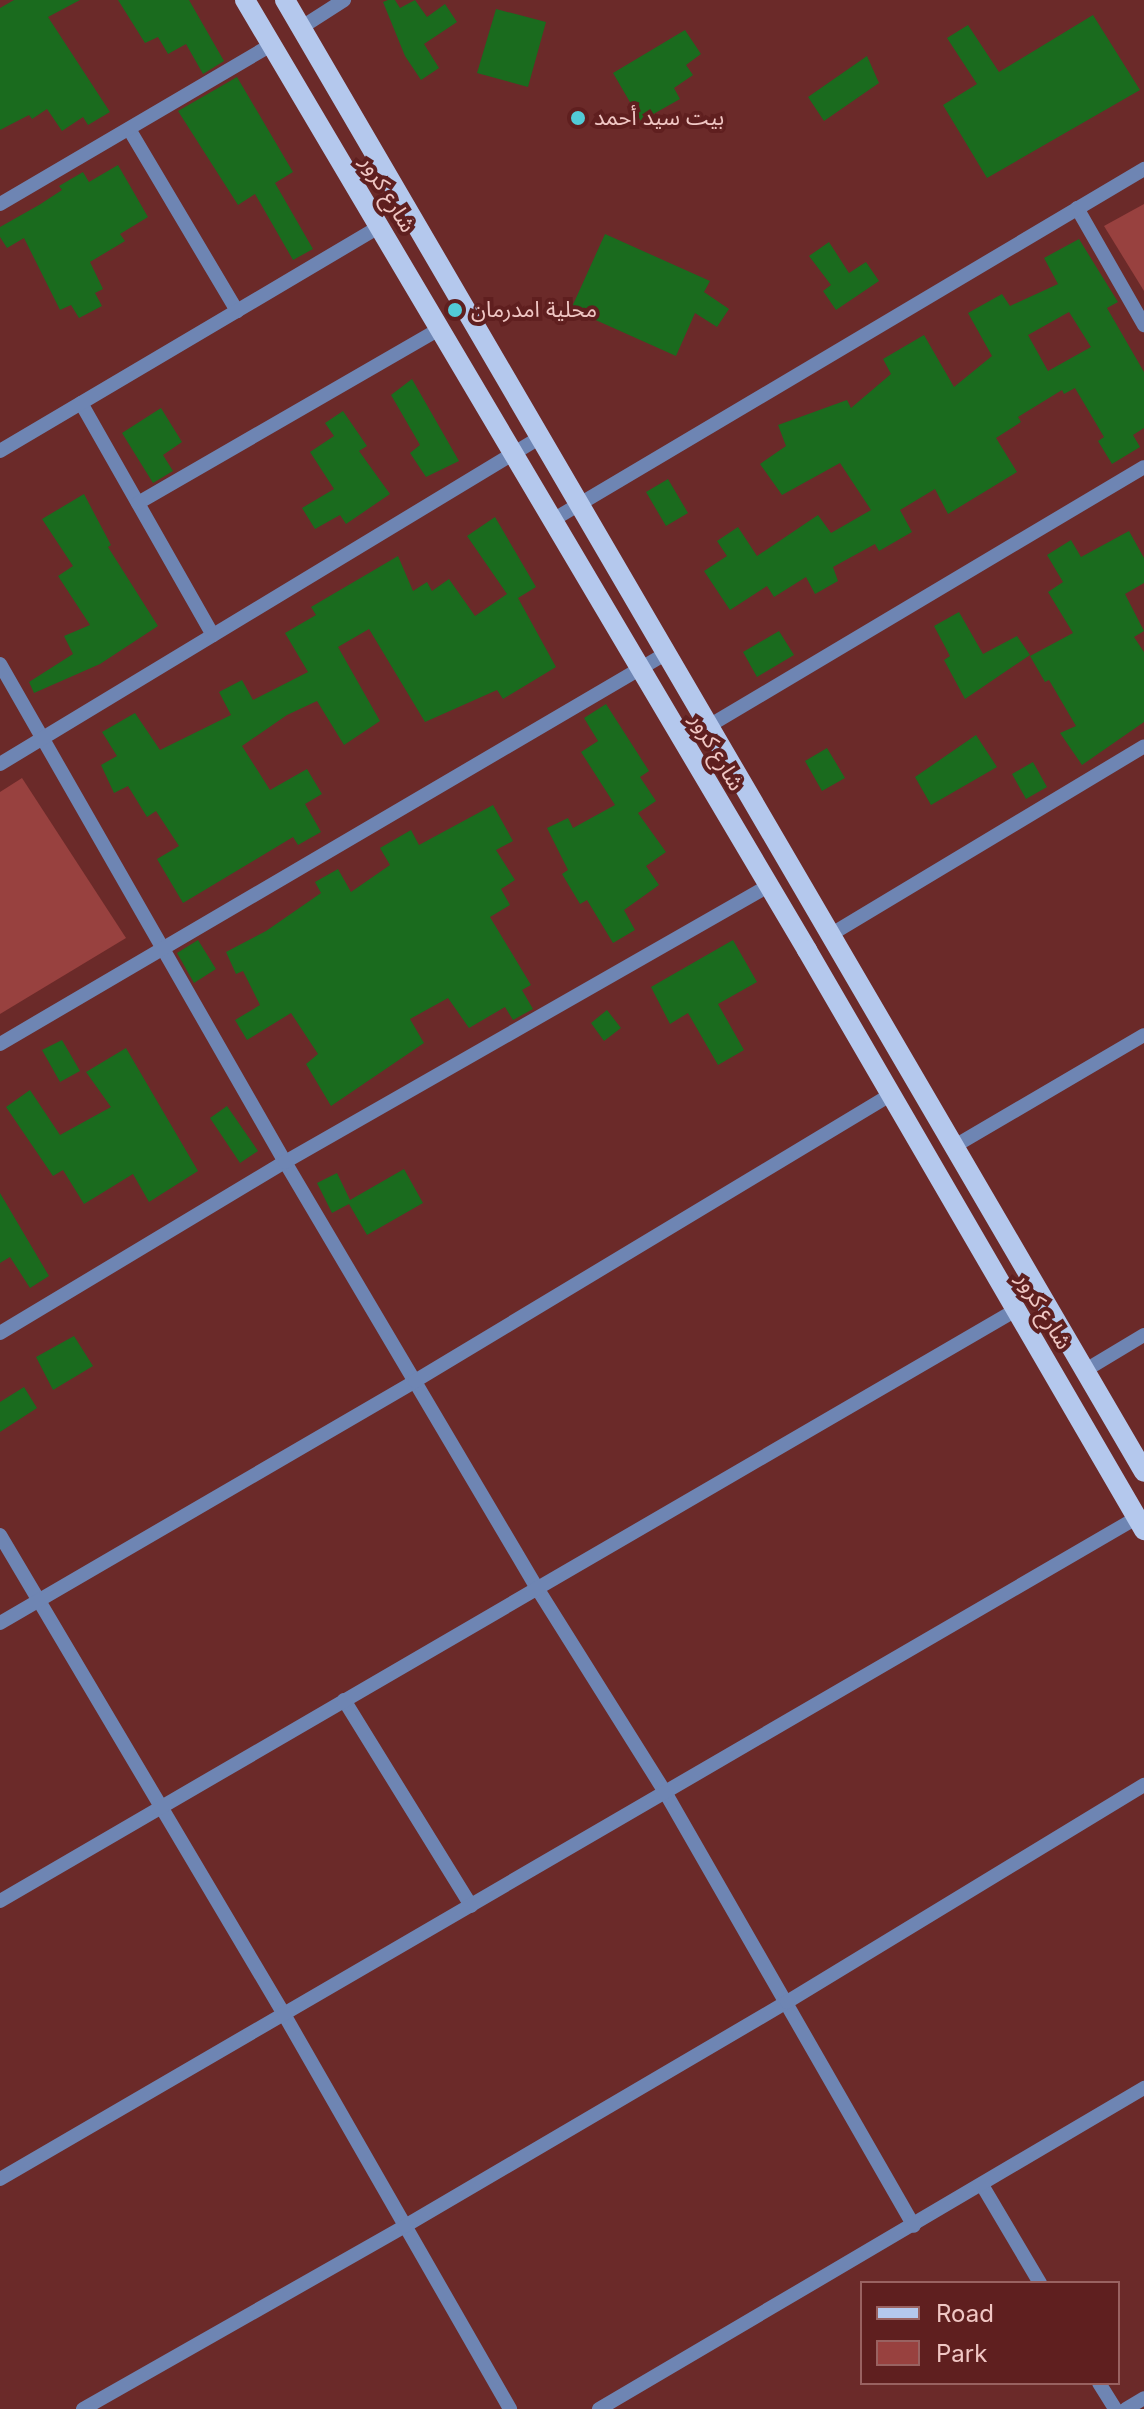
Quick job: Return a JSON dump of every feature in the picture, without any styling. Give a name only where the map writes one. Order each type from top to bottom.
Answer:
[{"type":"main road","name":"شارع كرور","points":[[245,0],[1140,1524]]},
{"type":"main road","name":"شارع كرور","points":[[285,0],[1144,1472]]},
{"type":"main road","points":[[402,266],[429,247]]},
{"type":"street","points":[[302,27],[344,0]]},
{"type":"street","points":[[0,204],[271,45]]},
{"type":"street","points":[[129,129],[237,311]]},
{"type":"street","points":[[551,521],[1144,169]]},
{"type":"street","points":[[1077,208],[1144,325]]},
{"type":"street","points":[[0,451],[379,227]]},
{"type":"street","points":[[138,503],[439,329]]},
{"type":"street","points":[[81,403],[213,635]]},
{"type":"street","points":[[0,764],[539,438]]},
{"type":"street","points":[[707,727],[1144,467]]},
{"type":"street","points":[[0,1044],[665,654]]},
{"type":"street","points":[[0,664],[285,1162],[537,1588],[665,1792],[914,2226]]},
{"type":"street","points":[[830,935],[1144,746]]},
{"type":"street","points":[[0,1333],[285,1162],[768,886]]},
{"type":"street","points":[[953,1147],[1144,1035]]},
{"type":"street","points":[[0,1623],[415,1381],[890,1095]]},
{"type":"street","points":[[0,1901],[1014,1311]]},
{"type":"street","points":[[1084,1371],[1144,1335]]},
{"type":"street","points":[[0,2179],[285,2016],[665,1792],[1140,1524]]},
{"type":"street","points":[[0,1535],[285,2016],[510,2409]]},
{"type":"street","points":[[344,1700],[471,1906]]},
{"type":"street","points":[[83,2409],[405,2226],[787,2002],[1144,1785]]},
{"type":"street","points":[[603,2408],[1144,2088]]},
{"type":"street","points":[[982,2185],[1039,2281]]},
{"type":"street","points":[[1100,2385],[1115,2409]]},
{"type":"street","points":[[1126,2409],[1144,2398]]},
{"type":"green space","points":[[1144,204],[1144,291],[1104,226]]},
{"type":"green space","points":[[22,778],[126,938],[0,1014],[0,792]]},
{"type":"building","points":[[14,0],[80,0],[48,17],[110,112],[88,125],[83,117],[62,131],[47,109],[32,119],[29,115],[0,130],[0,8]]},
{"type":"building","points":[[118,0],[189,0],[224,61],[203,74],[186,44],[168,54],[158,37],[145,43]]},
{"type":"building","points":[[395,0],[400,8],[415,0],[427,17],[445,4],[457,22],[424,44],[439,68],[421,80],[405,56],[383,2]]},
{"type":"building","points":[[496,9],[546,22],[528,87],[477,73]]},
{"type":"building","points":[[1093,15],[1140,90],[987,178],[943,105],[977,84],[947,38],[968,25],[999,72]]},
{"type":"building","points":[[685,30],[701,54],[686,65],[693,75],[674,88],[680,99],[641,121],[613,73]]},
{"type":"building","points":[[867,56],[879,83],[824,121],[808,97]]},
{"type":"building","points":[[237,77],[293,172],[275,183],[313,249],[293,260],[255,194],[238,205],[178,111]]},
{"type":"building","points":[[118,165],[148,217],[120,234],[125,241],[90,262],[103,289],[95,293],[102,306],[79,318],[71,305],[60,310],[24,238],[7,248],[0,237],[0,227],[62,190],[59,186],[83,172],[89,182]]},
{"type":"building","points":[[605,234],[710,281],[704,292],[729,309],[717,327],[695,313],[676,356],[571,309]]},
{"type":"building","points":[[1079,239],[1118,302],[1107,308],[1144,372],[1144,428],[1133,435],[1140,447],[1112,464],[1098,441],[1104,437],[1075,388],[1064,394],[1062,390],[1018,417],[1021,422],[996,438],[1017,472],[948,514],[935,489],[900,510],[912,532],[879,551],[875,544],[833,567],[838,581],[815,594],[806,577],[774,597],[767,586],[730,610],[704,571],[727,556],[717,541],[738,527],[757,556],[818,515],[831,533],[871,510],[840,463],[782,495],[760,464],[786,446],[778,425],[847,400],[851,408],[891,374],[883,359],[924,335],[954,387],[992,356],[968,313],[1002,294],[1010,306],[1058,284],[1044,258]],"holes":[[[1069,312],[1091,347],[1048,371],[1028,335]]]},
{"type":"building","points":[[829,242],[849,273],[866,262],[879,281],[836,310],[823,291],[831,285],[809,256]]},
{"type":"building","points":[[412,379],[459,461],[426,477],[410,453],[420,445],[391,395]]},
{"type":"building","points":[[161,408],[182,442],[163,455],[173,471],[153,483],[122,433]]},
{"type":"building","points":[[343,411],[367,446],[359,451],[390,494],[346,524],[340,515],[315,529],[302,508],[334,489],[310,452],[334,436],[325,423]]},
{"type":"building","points":[[668,479],[688,513],[666,526],[646,492]]},
{"type":"building","points":[[84,494],[111,545],[108,547],[158,626],[100,664],[34,693],[29,682],[73,654],[64,636],[90,625],[58,576],[73,566],[42,519]]},
{"type":"building","points":[[495,517],[536,587],[518,598],[556,667],[503,699],[497,690],[425,722],[369,629],[338,647],[380,721],[344,745],[317,701],[287,715],[242,746],[270,790],[307,769],[322,794],[305,804],[321,832],[298,845],[293,837],[183,903],[157,859],[179,846],[156,811],[147,817],[128,786],[114,793],[101,765],[117,756],[102,732],[135,713],[160,750],[231,715],[219,692],[242,680],[253,700],[308,672],[285,633],[316,615],[311,607],[398,556],[413,591],[427,582],[432,591],[449,579],[475,616],[507,594],[467,536]]},
{"type":"building","points":[[1129,531],[1144,558],[1144,583],[1125,594],[1144,631],[1134,637],[1144,652],[1144,722],[1082,765],[1060,733],[1076,726],[1049,680],[1045,682],[1030,656],[1073,633],[1048,592],[1063,582],[1047,555],[1071,540],[1081,557]]},
{"type":"building","points":[[959,612],[983,654],[1017,636],[1030,655],[965,699],[944,660],[950,656],[934,626]]},
{"type":"building","points":[[779,631],[794,655],[757,677],[743,652]]},
{"type":"building","points":[[606,704],[649,771],[640,777],[656,801],[638,813],[666,852],[646,866],[659,885],[624,910],[635,930],[613,943],[587,900],[580,904],[562,874],[568,870],[547,828],[568,818],[573,828],[615,805],[581,752],[598,741],[584,718]]},
{"type":"building","points":[[976,735],[997,767],[931,805],[915,777]]},
{"type":"building","points":[[827,748],[845,778],[822,791],[805,761]]},
{"type":"building","points":[[1033,762],[1047,787],[1026,799],[1012,774]]},
{"type":"building","points":[[493,805],[513,841],[496,850],[515,880],[501,889],[510,905],[490,917],[531,985],[522,990],[533,1009],[513,1020],[505,1007],[469,1028],[448,998],[410,1019],[424,1043],[331,1106],[306,1064],[318,1054],[291,1013],[247,1040],[235,1020],[260,1005],[243,971],[236,974],[226,952],[266,931],[321,893],[315,882],[338,869],[351,892],[390,865],[380,848],[411,830],[419,845]]},
{"type":"building","points":[[198,940],[216,969],[194,983],[177,953]]},
{"type":"building","points":[[733,940],[757,982],[718,1004],[744,1050],[718,1065],[688,1013],[670,1024],[651,987]]},
{"type":"building","points":[[607,1010],[621,1028],[604,1041],[591,1023]]},
{"type":"building","points":[[62,1040],[80,1071],[60,1082],[42,1050]]},
{"type":"building","points":[[126,1048],[198,1171],[149,1202],[133,1174],[84,1204],[63,1170],[53,1176],[6,1107],[30,1090],[60,1135],[111,1107],[86,1072]]},
{"type":"building","points":[[227,1106],[258,1151],[240,1163],[210,1118]]},
{"type":"building","points":[[404,1169],[423,1203],[367,1235],[349,1204],[332,1213],[317,1183],[337,1173],[350,1200]]},
{"type":"building","points":[[0,1193],[49,1276],[30,1288],[10,1257],[0,1263]]},
{"type":"building","points":[[74,1336],[93,1366],[53,1390],[36,1357]]},
{"type":"building","points":[[24,1387],[37,1408],[0,1432],[0,1402]]},
{"type":"place","name":"بيت سيد أحمد","points":[[578,118]]},
{"type":"place","name":"محلية امدرمان","points":[[455,310]]}]
